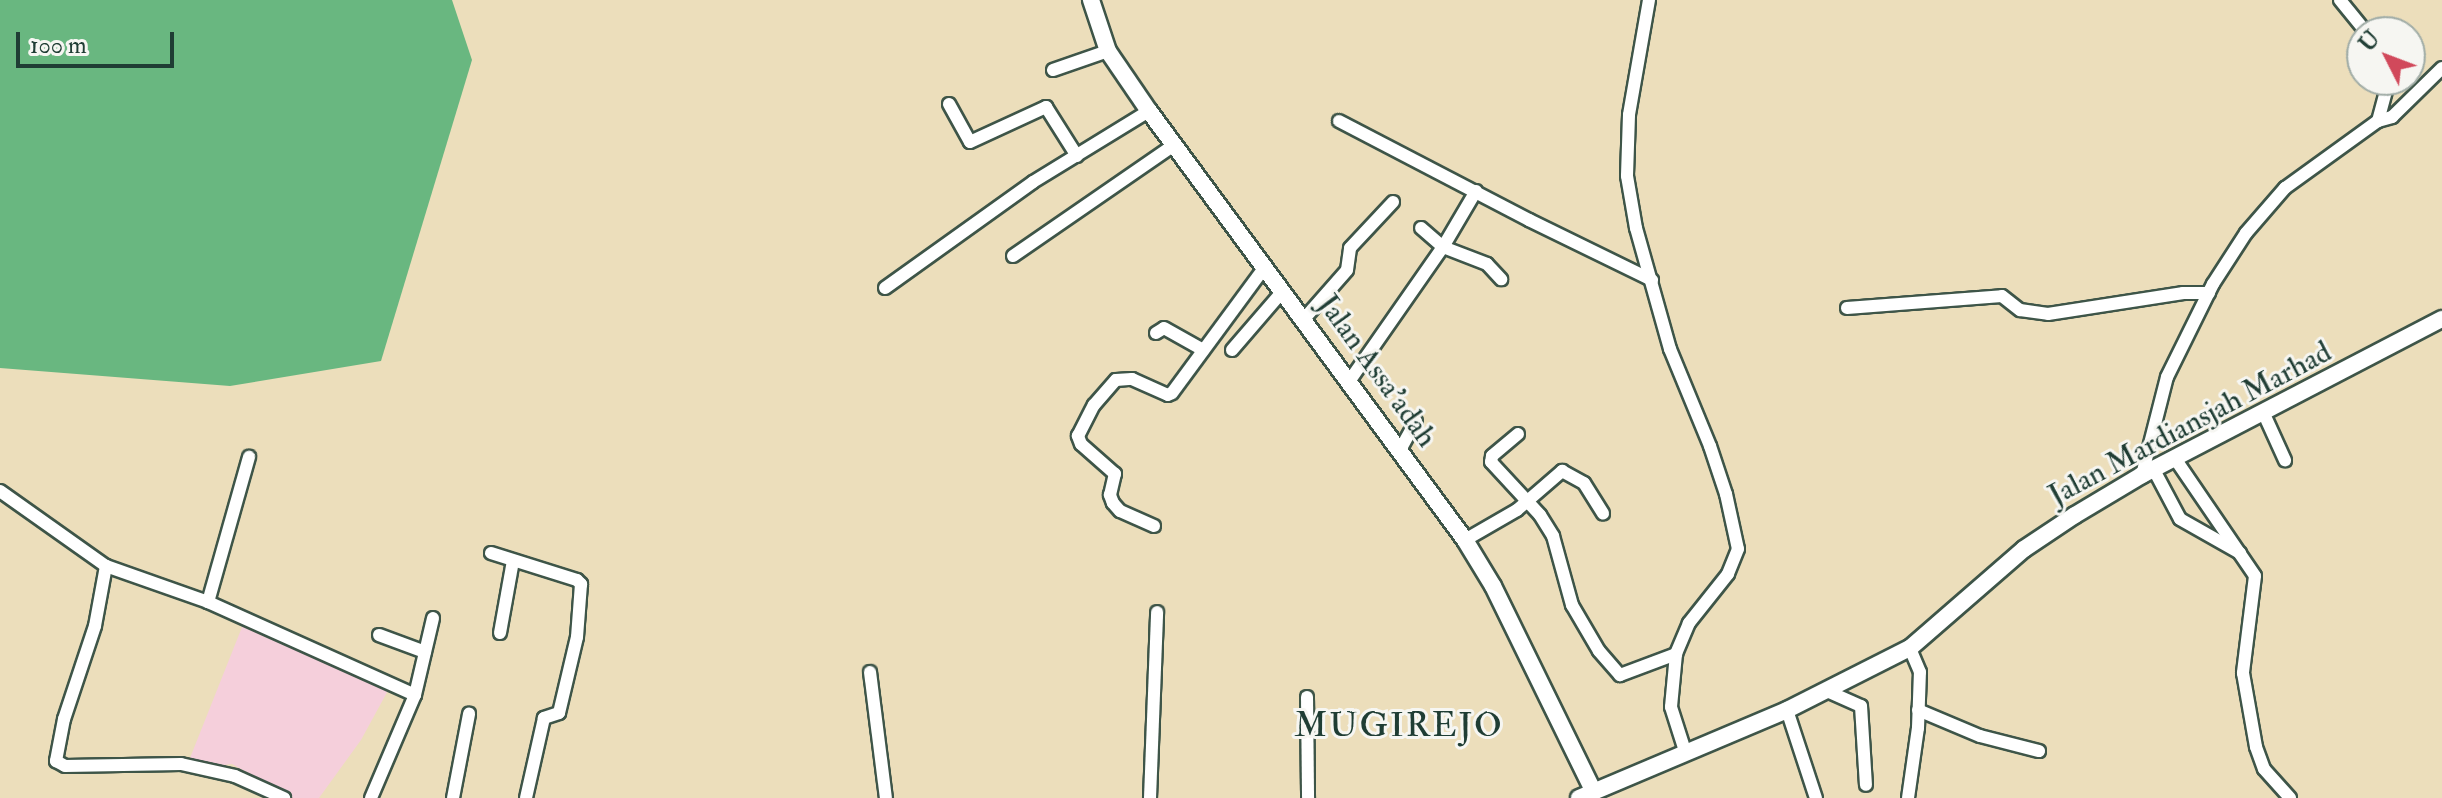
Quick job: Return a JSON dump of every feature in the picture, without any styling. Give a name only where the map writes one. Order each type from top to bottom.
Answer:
[{"type":"street","name":"Jalan Assa'adah","points":[[1091,0],[1108,51],[1149,111],[1465,540],[1493,586],[1587,795]]},
{"type":"street","points":[[1649,0],[1629,115],[1627,176],[1636,228],[1670,349],[1726,494],[1738,549],[1728,574],[1689,623],[1676,654],[1671,707],[1685,751]]},
{"type":"street","points":[[2340,0],[2353,16]]},
{"type":"street","points":[[1053,70],[1108,51]]},
{"type":"street","points":[[2243,554],[2180,519],[2148,472],[2167,377],[2237,245],[2285,188],[2378,121],[2392,117],[2442,68]]},
{"type":"street","points":[[2378,121],[2385,96]]},
{"type":"street","points":[[949,104],[970,142],[1046,107],[1077,156]]},
{"type":"street","points":[[885,288],[1033,182],[1149,111]]},
{"type":"street","points":[[1339,121],[1652,280]]},
{"type":"street","points":[[1013,256],[1174,145]]},
{"type":"street","points":[[1348,383],[1443,247],[1476,191]]},
{"type":"street","points":[[1304,319],[1347,270],[1350,248],[1393,202]]},
{"type":"street","points":[[1421,228],[1443,247],[1487,264],[1501,279]]},
{"type":"street","points":[[1154,526],[1120,511],[1113,503],[1110,495],[1115,474],[1081,444],[1078,436],[1094,405],[1116,380],[1132,379],[1168,395],[1180,384],[1265,267]]},
{"type":"street","points":[[1232,350],[1283,291]]},
{"type":"street","points":[[1847,308],[2002,296],[2023,311],[2048,314],[2158,296],[2209,293]]},
{"type":"street","name":"Jalan Mardiansjah Marhad","points":[[1587,795],[1787,710],[1910,648],[2024,549],[2148,472],[2442,319]]},
{"type":"street","points":[[1156,333],[1164,328],[1203,350]]},
{"type":"street","points":[[2264,414],[2285,460]]},
{"type":"street","points":[[1400,450],[1416,421]]},
{"type":"street","points":[[1518,434],[1492,456],[1491,462],[1528,501],[1553,536],[1572,605],[1615,673],[1620,675],[1676,654]]},
{"type":"street","points":[[208,602],[249,457]]},
{"type":"street","points":[[2176,460],[2243,554],[2255,576],[2243,673],[2256,747],[2264,769],[2290,798]]},
{"type":"street","points":[[1465,540],[1492,527],[1562,471],[1584,483],[1603,514]]},
{"type":"street","points":[[0,491],[106,566],[208,602],[415,695]]},
{"type":"street","points":[[491,553],[581,584],[577,637],[559,713],[544,718],[526,798]]},
{"type":"street","points":[[500,633],[513,561]]},
{"type":"street","points":[[106,566],[95,626],[64,719],[56,761],[65,766],[181,764],[235,776],[284,798]]},
{"type":"street","points":[[1150,798],[1157,612]]},
{"type":"street","points":[[371,798],[415,695],[433,618]]},
{"type":"street","points":[[379,635],[425,652]]},
{"type":"street","points":[[1908,798],[1920,672],[1910,648]]},
{"type":"street","points":[[870,672],[886,798]]},
{"type":"street","points":[[1827,691],[1861,706],[1866,785]]},
{"type":"street","points":[[1307,697],[1308,798]]},
{"type":"street","points":[[1787,710],[1816,798]]},
{"type":"street","points":[[1918,710],[1980,736],[2039,751]]},
{"type":"street","points":[[453,798],[469,714]]},
{"type":"shaded area","points":[[246,617],[391,685],[361,740],[319,798],[293,798],[232,764],[207,767],[188,763]]},
{"type":"green space","points":[[0,0],[452,0],[472,60],[381,361],[230,386],[0,368]]},
{"type":"district","name":"MUGIREJO","points":[[1399,726]]}]
